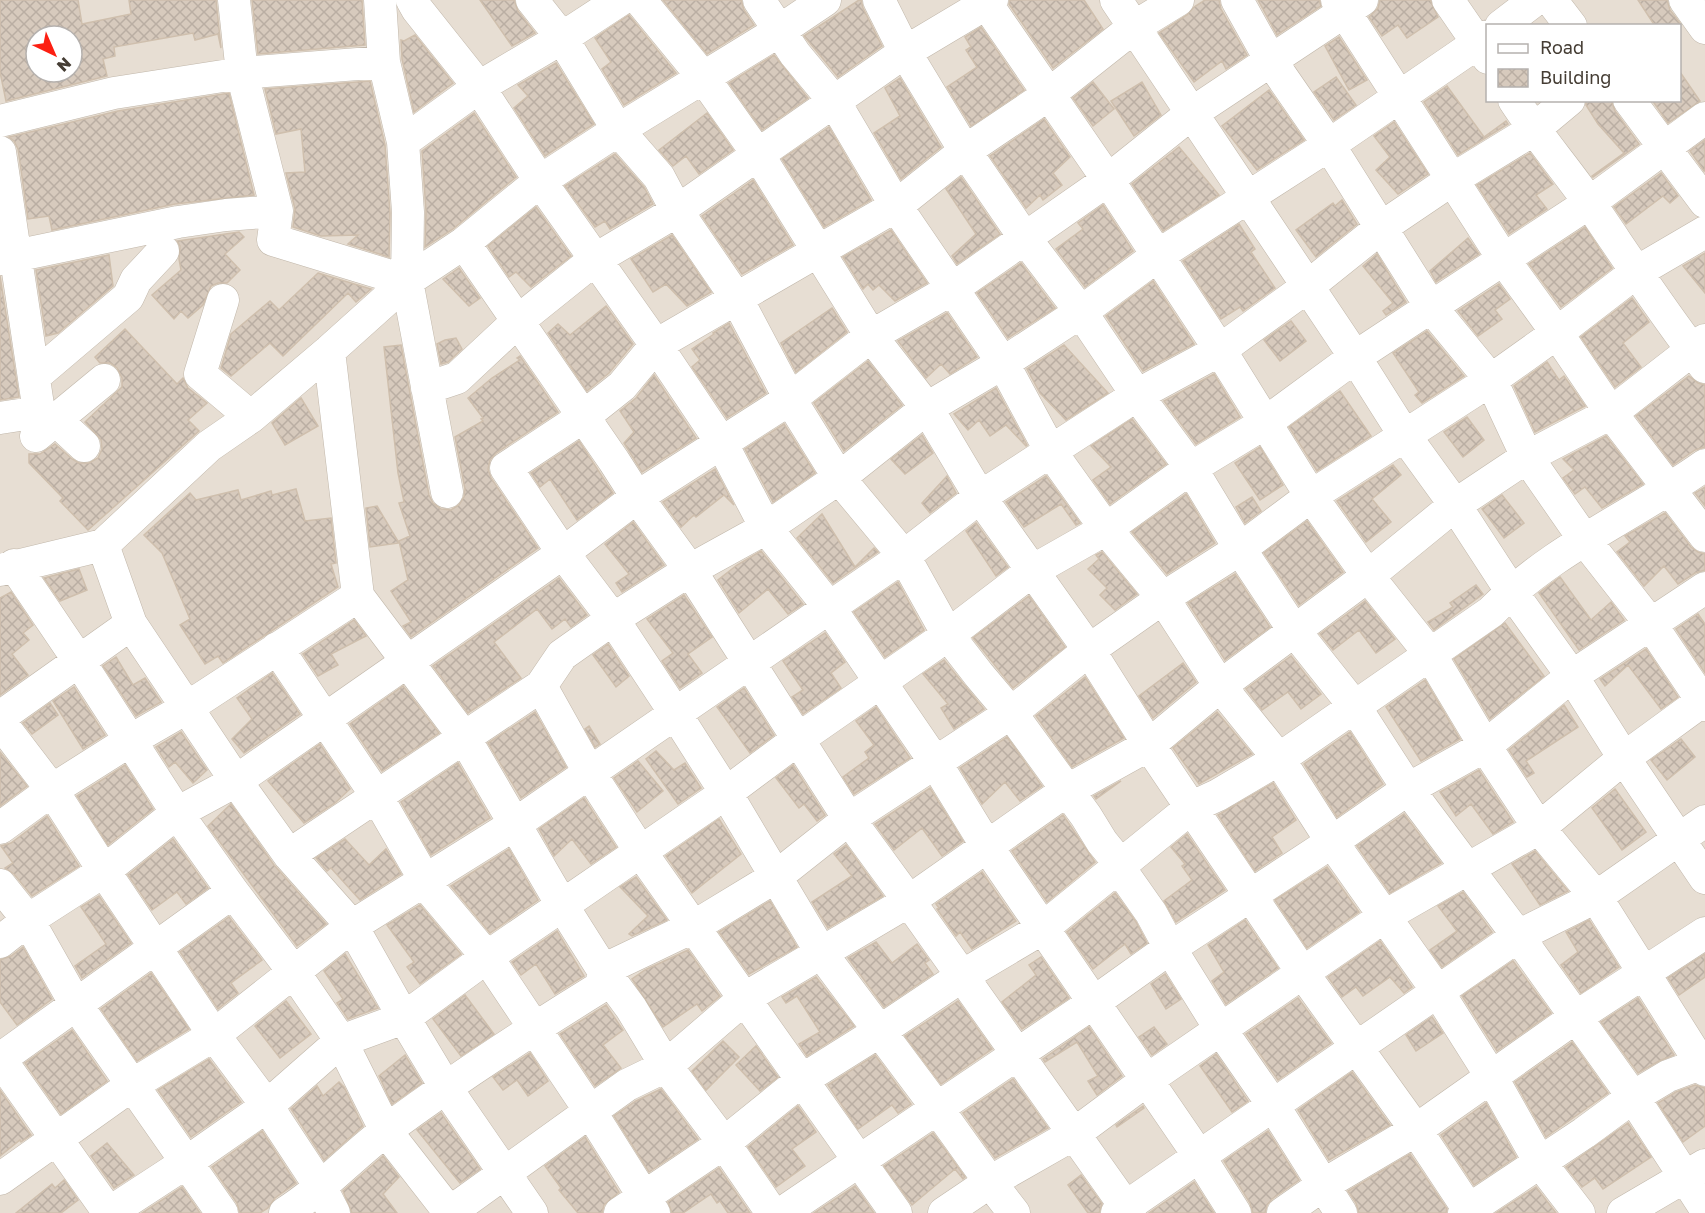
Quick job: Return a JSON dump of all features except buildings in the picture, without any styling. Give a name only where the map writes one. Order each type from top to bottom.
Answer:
[{"type":"street","points":[[234,0],[242,73],[277,210],[273,240],[407,281]]},
{"type":"street","points":[[532,0],[562,38],[618,130],[659,177],[677,212],[737,299],[790,399],[839,478],[904,556],[948,634],[1011,713],[1120,864],[1125,876],[1151,913],[1221,1030],[1273,1105],[1341,1213]]},
{"type":"street","points":[[403,142],[479,87],[562,38],[620,0]]},
{"type":"street","points":[[428,388],[457,378],[518,321],[594,260],[677,212],[759,156],[905,52],[988,2],[1220,350],[1311,496],[1368,576],[1430,654],[1485,746],[1539,828],[1596,897],[1704,1065],[1668,1076],[1633,1097],[1468,1212],[1416,1130],[1302,972],[1149,745],[1089,650],[980,497],[927,408],[872,336],[759,156],[704,77],[640,0]]},
{"type":"street","points":[[759,0],[779,31],[834,102],[896,206],[1003,363],[1051,452],[1106,529],[1163,598],[1220,686],[1279,759],[1332,842],[1438,992],[1491,1076],[1539,1161],[1579,1213]]},
{"type":"street","points":[[825,0],[540,181],[464,243],[407,281],[251,417],[209,446],[103,545],[7,568],[79,661],[177,813],[293,971],[341,1041],[386,1131],[449,1213],[627,1085],[666,1066],[745,998],[909,901],[1066,791],[1149,745],[1220,686],[1293,629],[1368,576],[1455,505],[1527,457],[1611,413],[1700,352],[1635,273],[1589,203],[1533,130],[1515,102]]},
{"type":"street","points":[[879,0],[905,52],[965,151],[1024,237],[1081,312],[1137,395],[1191,468],[1240,549],[1293,629],[1355,707],[1408,789],[1518,936],[1633,1097],[1695,1170],[1705,1208]]},
{"type":"street","points":[[1116,0],[1356,357],[1405,436],[1572,676],[1705,878]]},
{"type":"street","points":[[1014,1213],[822,954],[777,876],[675,713],[613,618],[563,553],[506,468],[583,417],[622,386],[656,345],[896,206],[965,151],[1048,95],[1134,27],[1178,0]]},
{"type":"street","points":[[944,1213],[990,1182],[1074,1134],[1147,1080],[1385,916],[1467,867],[1539,828],[1624,758],[1704,702],[1650,623],[1584,539],[1527,457],[1491,380],[1431,307],[1329,145],[1271,61],[1237,0]]},
{"type":"street","points":[[1449,0],[1486,37]]},
{"type":"street","points":[[1507,24],[1535,0]]},
{"type":"street","points":[[1551,0],[1569,24]]},
{"type":"street","points":[[447,492],[407,281],[408,212],[403,142],[384,62],[381,11],[421,3],[540,181],[656,345],[721,442],[766,528],[829,607],[935,762],[987,845],[1093,1003],[1199,1156],[1235,1213]]},
{"type":"street","points":[[0,942],[28,920],[104,871],[177,813],[236,781],[563,553],[636,497],[790,399],[872,336],[952,289],[1108,180],[1192,113],[1271,61],[1348,4],[1399,95],[1504,260],[1611,413],[1705,536]]},
{"type":"street","points":[[289,855],[540,686],[562,655],[613,618],[690,570],[766,528],[839,478],[927,408],[1003,363],[1081,312],[1157,256],[1329,145],[1399,95],[1486,42]]},
{"type":"street","points":[[0,121],[114,93],[242,73],[384,62]]},
{"type":"street","points":[[0,1179],[132,1085],[214,1035],[352,926],[515,824],[904,556],[980,497],[1137,395],[1220,350],[1307,287],[1382,227],[1453,179],[1533,130],[1567,102]]},
{"type":"street","points":[[1630,102],[1705,202]]},
{"type":"street","points":[[233,892],[75,1003],[0,1059],[109,1213],[267,1106],[341,1041],[404,1018],[487,957],[726,793],[948,634],[1032,570],[1106,529],[1191,468],[1265,423],[1356,357],[1589,203],[1705,118]]},
{"type":"street","points":[[0,152],[8,257],[44,422]]},
{"type":"street","points":[[8,257],[178,222],[277,210]]},
{"type":"street","points":[[603,970],[693,927],[777,876],[849,819],[1011,713],[1089,650],[1163,598],[1240,549],[1311,496],[1491,380],[1635,273],[1705,232]]},
{"type":"street","points":[[464,243],[636,497],[690,570],[849,819],[1074,1134],[1124,1211],[1199,1156],[1518,936],[1596,897],[1705,821]]},
{"type":"street","points":[[35,376],[128,297],[136,280],[163,251]]},
{"type":"street","points":[[223,300],[200,374],[251,417]]},
{"type":"street","points":[[329,351],[358,596],[464,737],[562,905],[603,970],[631,1008],[666,1066],[724,1143],[772,1213]]},
{"type":"street","points":[[44,422],[104,380]]},
{"type":"street","points":[[0,418],[44,422],[84,446]]},
{"type":"street","points":[[278,648],[376,795],[424,882],[487,957],[590,1111],[639,1208],[802,1080],[962,976],[1043,928],[1192,807],[1218,795],[1279,759],[1491,612],[1511,591],[1584,539],[1670,490],[1705,465]]},
{"type":"street","points":[[103,545],[131,624],[236,781],[289,855],[352,926],[446,1088],[507,1173],[532,1213]]},
{"type":"street","points":[[782,1213],[1093,1003],[1170,948],[1332,842],[1408,789],[1485,746],[1572,676],[1705,588]]},
{"type":"street","points":[[0,828],[52,790],[188,707],[358,596]]},
{"type":"street","points":[[0,717],[131,624]]},
{"type":"street","points":[[540,686],[589,772],[640,851],[896,1213]]},
{"type":"street","points":[[0,722],[52,790],[214,1035],[267,1106],[327,1201]]},
{"type":"street","points":[[0,885],[28,920],[75,1003],[222,1213]]},
{"type":"street","points":[[1283,1213],[1323,1185],[1416,1130],[1576,1017],[1705,933]]},
{"type":"street","points":[[285,1213],[327,1201],[386,1131],[533,1028],[602,986],[603,970]]},
{"type":"street","points":[[1623,1213],[1695,1170]]},
{"type":"shaded area","points":[[0,0],[1705,0],[1705,1213],[0,1213]]}]
